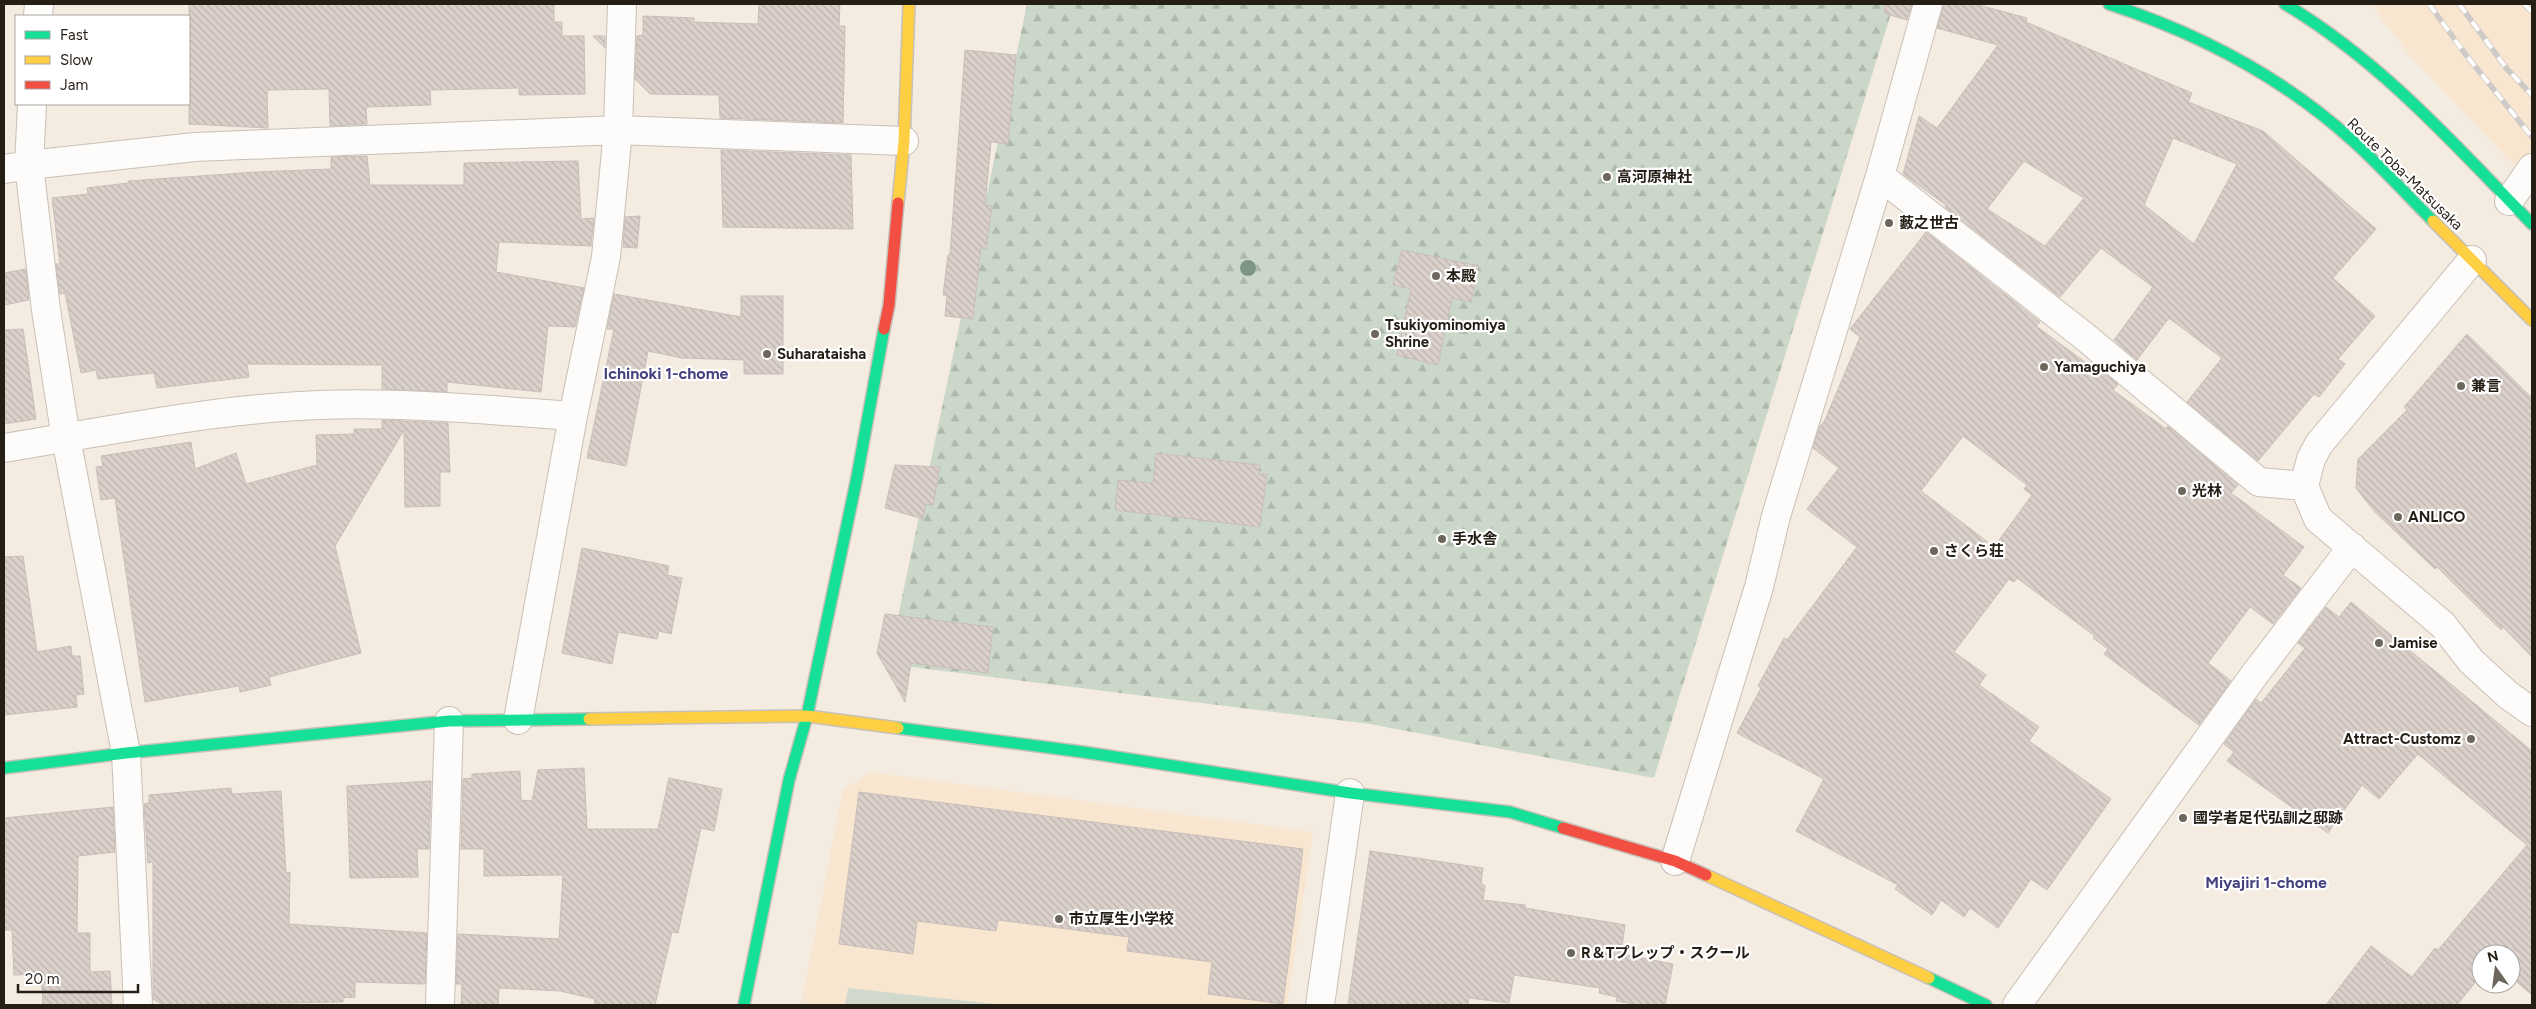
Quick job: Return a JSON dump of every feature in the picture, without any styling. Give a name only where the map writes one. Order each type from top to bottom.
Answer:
[{"type":"street","points":[[518,720],[573,416],[606,257],[618,130],[622,4]]},
{"type":"street","points":[[744,1005],[789,780],[807,716],[889,305],[904,141],[909,4]]},
{"type":"street","points":[[1675,861],[1759,587],[1776,516],[1880,176],[1928,4]]},
{"type":"street","name":"Route Toba-Matsusaka","points":[[2109,4],[2158,20],[2218,48],[2281,84],[2352,140],[2532,320]]},
{"type":"street","points":[[2285,4],[2326,28],[2402,91],[2532,224]]},
{"type":"street","points":[[32,105],[16,167],[46,310],[66,438],[126,753],[138,1005]]},
{"type":"street","points":[[16,167],[194,147],[618,130],[904,141]]},
{"type":"street","points":[[2509,201],[2532,168]]},
{"type":"street","points":[[1880,176],[2084,336],[2259,482],[2304,486]]},
{"type":"street","points":[[2472,260],[2319,444],[2311,459],[2304,486],[2318,519],[2443,625],[2471,661],[2508,696],[2532,712]]},
{"type":"street","points":[[4,448],[205,416],[317,405],[381,403],[573,416]]},
{"type":"street","points":[[2017,1005],[2254,674],[2352,547]]},
{"type":"street","points":[[4,768],[126,753],[449,721],[807,716],[1083,752],[1350,793],[1510,812],[1675,861],[1986,1005]]},
{"type":"street","points":[[440,1005],[449,721]]},
{"type":"street","points":[[1320,1005],[1350,793]]},
{"type":"shaded area","points":[[2371,4],[2532,4],[2532,185],[2407,52]]},
{"type":"shaded area","name":"市立厚生小学校","points":[[870,772],[1313,832],[1287,1005],[801,1005],[843,790]]},
{"type":"shaded area","points":[[848,988],[1004,1005],[845,1005]]},
{"type":"green space","name":"Tsukiyominomiya Shrine","points":[[1027,4],[1894,4],[1654,778],[1370,724],[888,664]]},
{"type":"building","points":[[189,4],[554,4],[554,22],[562,22],[562,36],[584,36],[585,94],[519,95],[519,88],[430,90],[431,105],[366,107],[367,124],[330,126],[329,89],[267,90],[268,128],[189,124]]},
{"type":"building","points":[[759,4],[840,4],[839,26],[845,26],[843,123],[720,118],[719,95],[650,94],[635,79],[637,36],[643,35],[643,16],[694,18],[694,22],[758,24]]},
{"type":"building","points":[[1886,4],[1912,4],[1907,20],[1884,13]]},
{"type":"building","points":[[1943,4],[1975,4],[2027,18],[2026,22],[2192,93],[2188,102],[2263,131],[2376,229],[2333,278],[2375,316],[2338,359],[2345,364],[2319,397],[2314,394],[2258,461],[2187,402],[2222,358],[2169,318],[2137,360],[2114,340],[2153,287],[2101,248],[2060,297],[1945,207],[1946,205],[1903,174],[1919,116],[1937,128],[1998,45],[1937,28]],"holes":[[[2173,138],[2237,164],[2194,244],[2144,205]],[[2024,161],[2084,198],[2045,246],[1987,209]]]},
{"type":"building","points":[[593,36],[605,36],[605,48]]},
{"type":"building","points":[[965,50],[1016,55],[1008,144],[991,142],[985,205],[992,206],[986,249],[981,248],[973,319],[945,316],[947,296],[943,295],[948,255],[950,255]]},
{"type":"building","points":[[721,150],[851,155],[853,229],[723,227]]},
{"type":"building","points":[[367,156],[370,185],[464,185],[464,163],[578,161],[581,219],[594,218],[591,246],[499,242],[496,272],[584,288],[575,327],[548,326],[541,392],[447,382],[447,392],[382,389],[382,365],[247,364],[249,377],[157,388],[154,373],[98,379],[96,370],[81,373],[65,293],[60,294],[56,264],[60,264],[52,198],[88,194],[87,188],[128,183],[128,181],[331,169],[331,157]]},
{"type":"building","points":[[640,216],[637,248],[623,247],[625,217]]},
{"type":"building","points":[[1926,232],[2040,322],[2036,326],[2093,368],[2095,365],[2118,384],[2113,390],[2166,429],[2168,426],[2238,485],[2231,493],[2304,547],[2283,575],[2301,588],[2273,624],[2250,607],[2208,663],[2231,681],[2199,725],[2104,654],[2108,649],[2093,638],[2095,636],[2017,578],[2014,582],[2009,579],[1954,652],[1986,675],[1979,685],[2039,727],[2029,741],[2111,799],[2047,890],[2031,879],[1998,928],[1970,908],[1964,917],[1941,900],[1932,915],[1895,889],[1898,885],[1796,831],[1824,779],[1737,733],[1761,688],[1758,686],[1784,638],[1787,640],[1857,547],[1807,509],[1839,468],[1813,448],[1819,428],[1825,420],[1860,337],[1850,329]],"holes":[[[1963,436],[2027,485],[2024,489],[2032,495],[1994,547],[1921,491]]]},
{"type":"building","points":[[1402,250],[1479,266],[1471,302],[1452,298],[1438,365],[1397,355],[1411,289],[1393,285]]},
{"type":"building","points":[[26,269],[29,300],[4,305],[4,273]]},
{"type":"building","points":[[614,294],[741,317],[741,296],[783,296],[783,374],[744,374],[744,360],[682,358],[648,351],[626,466],[587,458],[614,329],[607,329]]},
{"type":"building","points":[[23,329],[36,419],[4,424],[4,330]]},
{"type":"building","points":[[2467,334],[2532,398],[2532,657],[2503,627],[2501,630],[2437,567],[2435,569],[2375,512],[2356,488],[2358,459],[2407,410],[2404,407]]},
{"type":"building","points":[[382,420],[448,423],[450,472],[440,472],[440,506],[405,507],[404,430],[335,546],[361,653],[269,677],[271,685],[240,692],[239,686],[145,702],[115,498],[101,500],[96,467],[103,466],[101,456],[191,442],[195,469],[236,453],[246,484],[317,465],[316,435],[354,434],[354,429],[382,429]]},
{"type":"building","points":[[1156,453],[1260,465],[1258,474],[1267,474],[1260,527],[1115,510],[1118,480],[1153,483]]},
{"type":"building","points":[[895,465],[940,467],[933,505],[926,504],[923,519],[885,508]]},
{"type":"building","points":[[582,548],[669,566],[667,575],[682,578],[671,634],[659,631],[657,639],[618,632],[612,664],[562,653]]},
{"type":"building","points":[[23,556],[37,652],[71,646],[72,656],[80,656],[84,694],[76,695],[77,707],[4,715],[4,557]]},
{"type":"building","points":[[2351,602],[2532,751],[2532,995],[2521,986],[2521,944],[2471,944],[2471,988],[2457,1005],[2326,1005],[2371,946],[2412,977],[2435,948],[2438,950],[2527,845],[2418,754],[2379,799],[2362,785],[2328,833],[2227,761],[2234,752],[2224,744],[2256,699],[2261,703],[2305,648],[2298,643],[2326,607],[2339,617]]},
{"type":"building","points":[[885,614],[993,627],[988,673],[911,663],[905,702],[877,653]]},
{"type":"building","points":[[584,768],[587,829],[658,829],[669,778],[722,789],[714,831],[701,828],[678,933],[672,932],[655,1005],[594,1005],[595,999],[560,991],[499,988],[498,1005],[461,1005],[462,984],[456,984],[458,934],[559,939],[563,875],[484,876],[484,849],[461,849],[463,779],[472,778],[472,774],[520,771],[521,800],[532,801],[538,770]]},
{"type":"building","points":[[431,781],[429,849],[417,849],[418,877],[350,878],[347,786]]},
{"type":"building","points":[[231,788],[232,794],[281,791],[286,873],[290,872],[289,924],[427,933],[425,984],[355,982],[355,997],[343,998],[343,1002],[163,1005],[153,999],[153,862],[148,863],[144,804],[149,803],[149,795]]},
{"type":"building","points":[[859,792],[1303,849],[1283,1004],[1208,994],[1212,962],[1127,951],[1129,937],[998,920],[996,931],[917,921],[913,954],[839,944]]},
{"type":"building","points":[[113,807],[115,852],[78,856],[77,933],[90,933],[90,972],[110,971],[112,1005],[43,1005],[41,974],[14,975],[12,930],[4,930],[4,818]]},
{"type":"building","points":[[1370,851],[1483,868],[1481,883],[1485,886],[1483,900],[1525,905],[1525,908],[1625,925],[1621,954],[1673,964],[1665,1005],[1639,1005],[1616,1001],[1617,997],[1599,993],[1600,988],[1514,975],[1509,1003],[1469,998],[1468,1005],[1348,1005]]},
{"type":"railway","points":[[2429,4],[2466,55],[2532,137]]},
{"type":"railway","points":[[2459,4],[2507,69],[2532,95]]},
{"type":"railway","points":[[2524,4],[2532,12]]},
{"type":"traffic: fast","points":[[2109,4],[2207,43],[2238,59],[2297,96],[2352,140],[2433,221]]},
{"type":"traffic: fast","points":[[2285,4],[2354,52],[2385,78],[2416,106],[2532,224]]},
{"type":"traffic: fast","points":[[744,1005],[789,780],[807,716],[857,477],[884,329]]},
{"type":"traffic: fast","points":[[4,768],[126,753],[449,721],[589,719]]},
{"type":"traffic: fast","points":[[898,728],[1083,752],[1350,793],[1510,812],[1563,828]]},
{"type":"traffic: fast","points":[[1929,978],[1986,1005]]},
{"type":"traffic: slow","points":[[898,203],[904,141],[909,4]]},
{"type":"traffic: slow","points":[[2433,221],[2532,320]]},
{"type":"traffic: slow","points":[[589,719],[807,716],[898,728]]},
{"type":"traffic: slow","points":[[1706,875],[1929,978]]},
{"type":"traffic: jam","points":[[884,329],[889,305],[898,203]]},
{"type":"traffic: jam","points":[[1563,828],[1675,861],[1706,875]]},
{"type":"place","name":"高河原神社","points":[[1607,177]]},
{"type":"place","name":"藪之世古","points":[[1889,223]]},
{"type":"place","name":"本殿","points":[[1436,276]]},
{"type":"place","name":"Tsukiyominomiya Shrine","points":[[1375,334]]},
{"type":"place","name":"Suharataisha","points":[[767,354]]},
{"type":"place","name":"Yamaguchiya","points":[[2044,367]]},
{"type":"place","name":"兼言","points":[[2461,386]]},
{"type":"place","name":"光林","points":[[2182,491]]},
{"type":"place","name":"ANLICO","points":[[2398,517]]},
{"type":"place","name":"手水舎","points":[[1442,539]]},
{"type":"place","name":"さくら荘","points":[[1934,551]]},
{"type":"place","name":"Jamise","points":[[2379,643]]},
{"type":"place","name":"Attract-Customz","points":[[2471,739]]},
{"type":"place","name":"國学者足代弘訓之邸跡","points":[[2183,818]]},
{"type":"place","name":"市立厚生小学校","points":[[1059,919]]},
{"type":"place","name":"R＆Tプレップ・スクール","points":[[1571,953]]},
{"type":"district","name":"Ichinoki 1-chome","points":[[666,373]]},
{"type":"district","name":"Miyajiri 1-chome","points":[[2266,882]]}]
